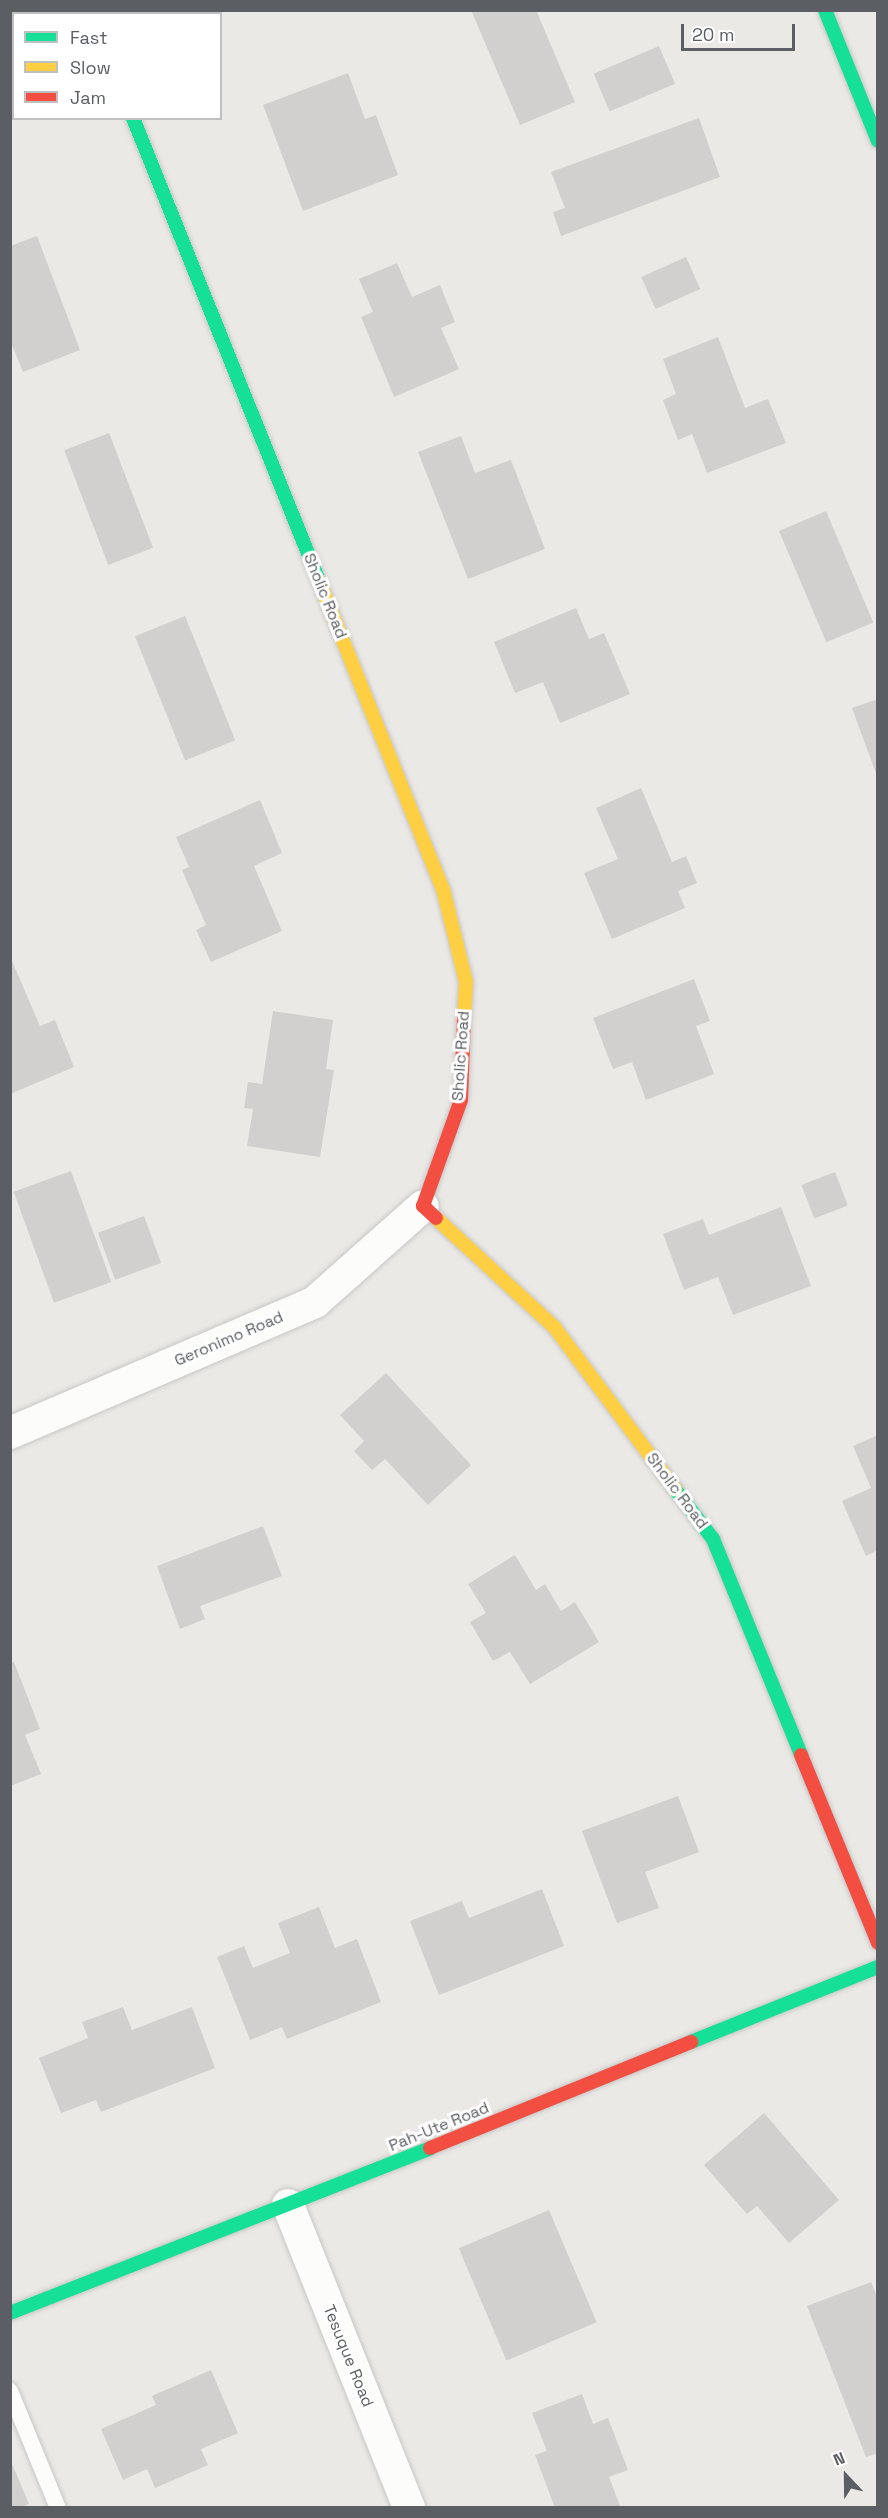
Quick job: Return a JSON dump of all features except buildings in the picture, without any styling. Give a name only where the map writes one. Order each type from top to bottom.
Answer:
[{"type":"street","points":[[825,10],[878,141]]},
{"type":"street","name":"Sholic Road","points":[[134,120],[443,889],[466,982],[461,1100],[423,1206],[555,1328],[713,1539],[878,1943]]},
{"type":"street","name":"Geronimo Road","points":[[10,1433],[315,1302],[423,1206]]},
{"type":"street","name":"Pah-Ute Road","points":[[10,2313],[288,2205],[878,1967]]},
{"type":"street","name":"Tesuque Road","points":[[288,2205],[409,2508]]},
{"type":"lane","points":[[10,2391],[58,2508]]},
{"type":"traffic: fast","points":[[825,10],[878,141]]},
{"type":"traffic: fast","points":[[134,120],[319,581]]},
{"type":"traffic: fast","points":[[675,1489],[713,1539],[801,1755]]},
{"type":"traffic: fast","points":[[691,2042],[878,1967]]},
{"type":"traffic: fast","points":[[10,2313],[430,2148]]},
{"type":"traffic: slow","points":[[319,581],[443,889],[466,982],[464,1018]]},
{"type":"traffic: slow","points":[[436,1218],[555,1328],[675,1489]]},
{"type":"traffic: jam","points":[[436,1218],[423,1206],[461,1100],[464,1018]]},
{"type":"traffic: jam","points":[[801,1755],[878,1943]]},
{"type":"traffic: jam","points":[[430,2148],[691,2042]]}]
